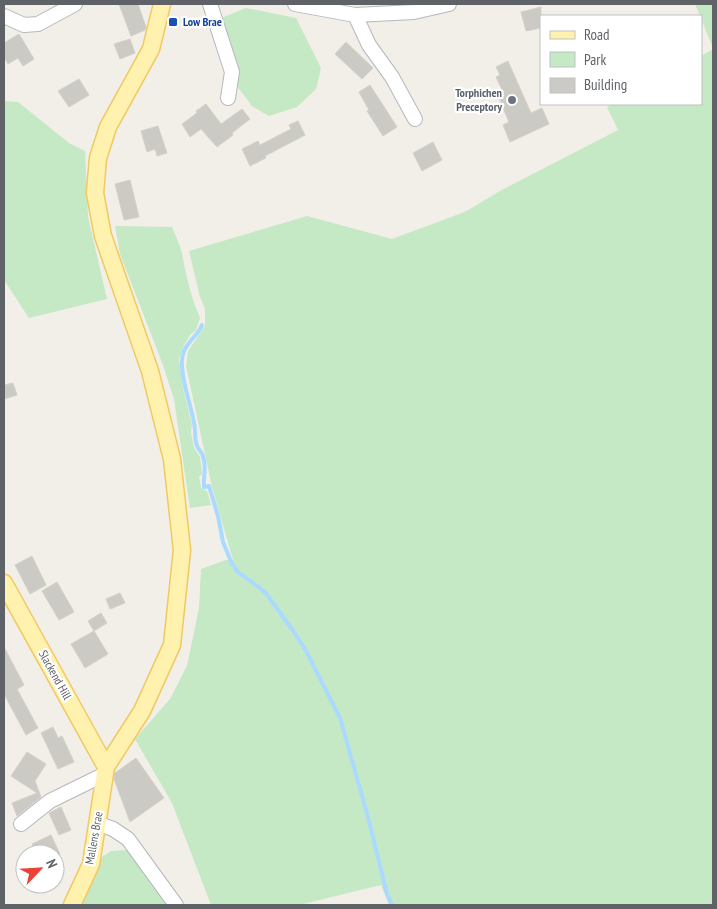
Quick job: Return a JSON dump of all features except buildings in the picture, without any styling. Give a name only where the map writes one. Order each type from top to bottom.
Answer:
[{"type":"main road","points":[[105,770],[142,711],[172,645],[182,550],[170,450],[150,371],[103,236],[95,193],[98,158],[108,127],[151,49],[162,4]]},
{"type":"main road","name":"Slackend Hill","points":[[4,583],[105,770]]},
{"type":"main road","name":"Mallens Brae","points":[[72,905],[91,864],[105,770]]},
{"type":"street","points":[[4,4],[8,9],[16,13],[24,25]]},
{"type":"street","points":[[4,16],[24,25],[38,24],[75,4]]},
{"type":"street","points":[[210,4],[232,72],[228,98]]},
{"type":"street","points":[[303,5],[355,15],[414,12],[449,4]]},
{"type":"street","points":[[355,15],[369,44],[392,77],[414,119]]},
{"type":"street","points":[[21,824],[50,801],[105,770]]},
{"type":"street","points":[[97,823],[113,829],[128,839],[176,905]]},
{"type":"green space","points":[[695,4],[713,4],[713,48],[702,21],[702,15],[700,15]]},
{"type":"green space","points":[[246,8],[296,18],[321,68],[316,89],[297,107],[269,116],[252,106],[231,78],[214,21]]},
{"type":"green space","points":[[713,49],[713,905],[389,905],[381,885],[299,905],[211,905],[172,803],[135,739],[170,699],[187,666],[199,608],[201,569],[226,560],[233,560],[212,487],[186,366],[188,351],[205,326],[205,309],[200,297],[189,251],[307,216],[392,239],[462,213],[500,191],[618,130],[607,107],[611,105],[702,105],[702,55]]},
{"type":"green space","points":[[4,101],[18,102],[69,143],[85,151],[88,217],[107,299],[29,318],[4,280]]},
{"type":"green space","points":[[115,226],[172,227],[180,246],[189,286],[200,318],[196,330],[190,335],[184,345],[179,359],[183,388],[192,425],[191,432],[194,448],[200,457],[202,474],[199,477],[201,488],[207,491],[211,505],[190,508],[174,399],[163,365],[120,254]]},
{"type":"green space","points":[[127,850],[169,905],[79,905],[102,857],[111,851]]},
{"type":"waterway","points":[[202,325],[189,342],[183,354],[182,370],[195,426],[196,443],[204,460],[204,487],[209,486],[223,542],[232,564],[238,572],[265,592],[294,632],[305,649],[340,718],[368,817],[387,894],[392,905]]},
{"type":"place","name":"Low Brae","points":[[173,22]]},
{"type":"place","name":"Torphichen Preceptory","points":[[512,100]]}]
